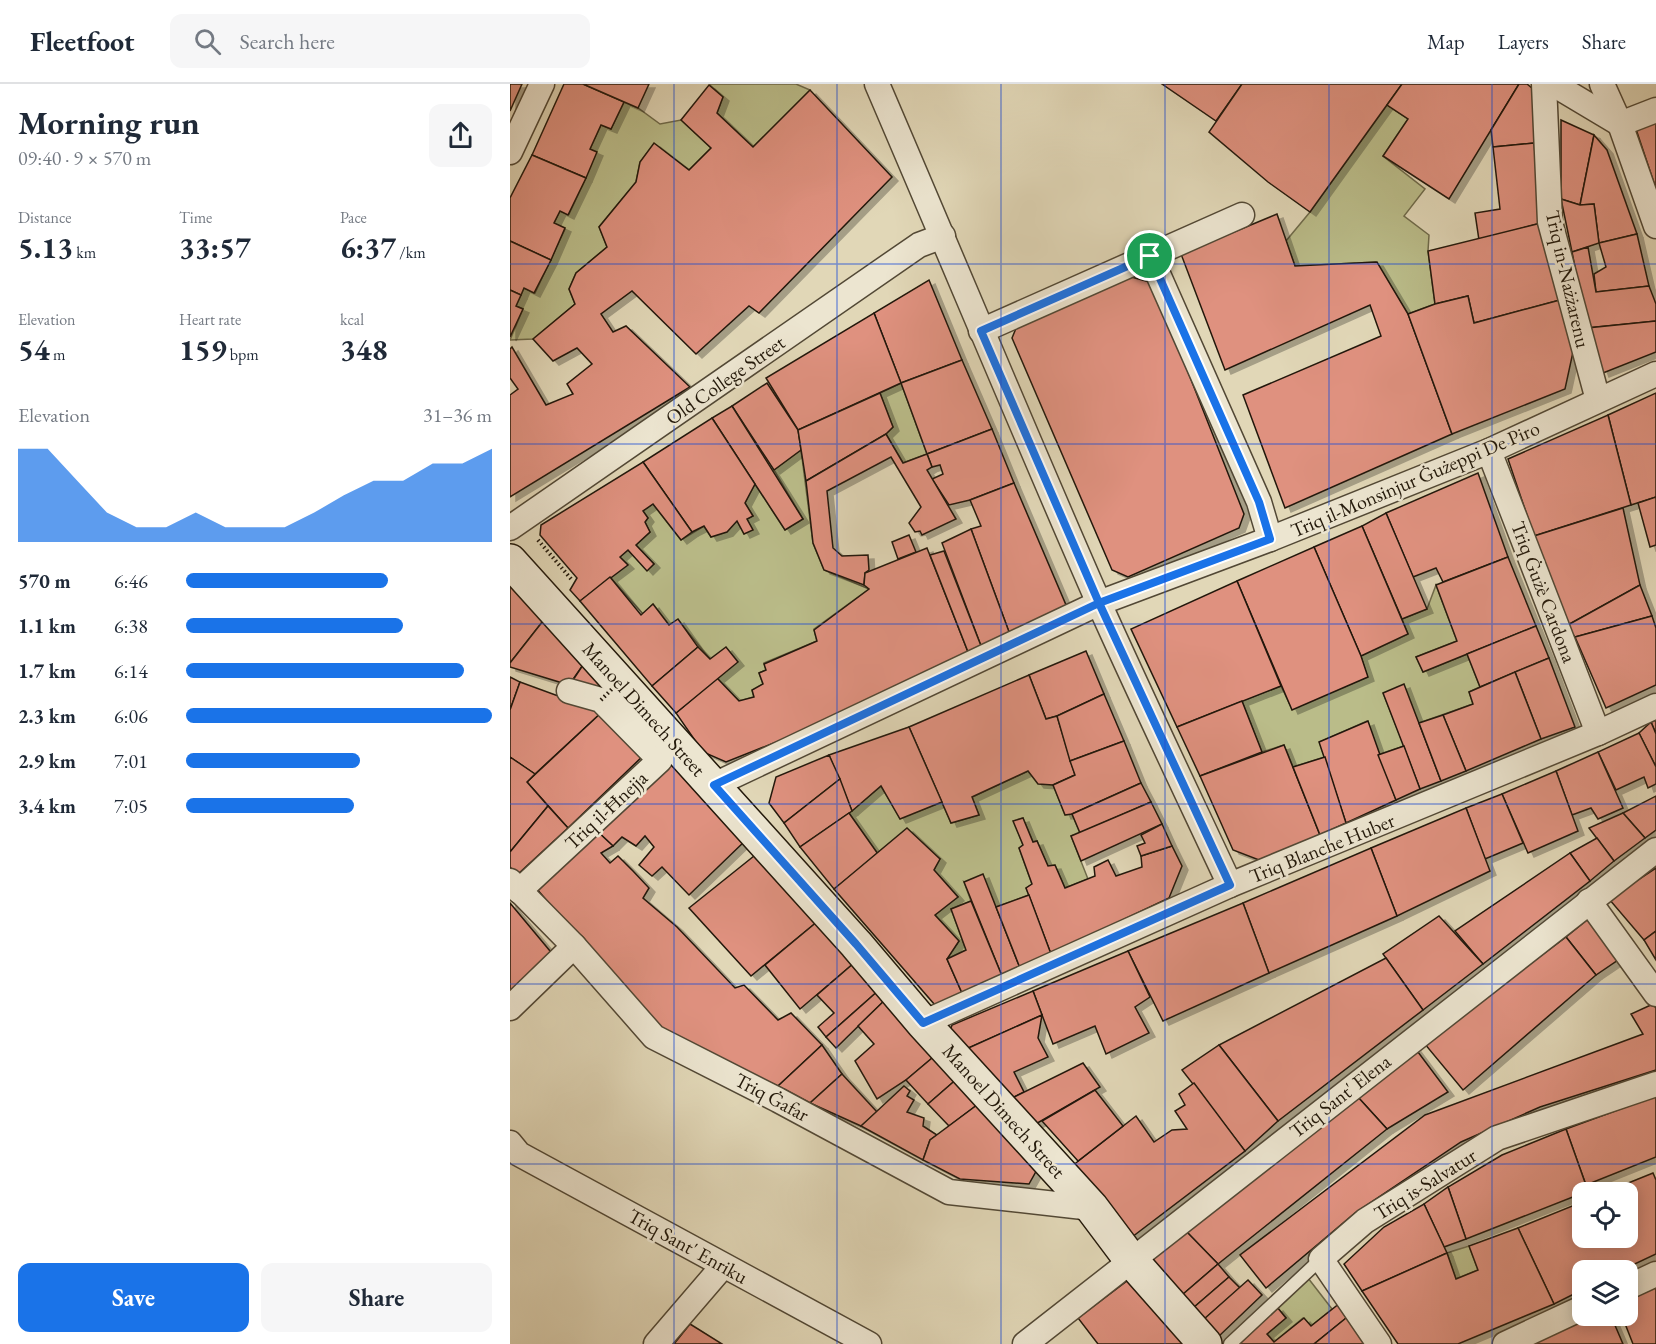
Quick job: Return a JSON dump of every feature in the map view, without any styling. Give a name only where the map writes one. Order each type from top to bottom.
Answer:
[{"type":"street","points":[[510,152],[542,84]]},
{"type":"street","points":[[877,84],[1099,603],[1230,885]]},
{"type":"street","name":"Triq in-Nażżarenu","points":[[1544,84],[1550,222],[1598,400]]},
{"type":"street","points":[[1553,84],[1620,124]]},
{"type":"street","points":[[1602,84],[1620,124],[1656,226]]},
{"type":"street","points":[[1620,124],[1656,110]]},
{"type":"street","points":[[981,331],[1242,215]]},
{"type":"street","name":"Old College Street","points":[[510,528],[919,246],[943,236]]},
{"type":"street","points":[[1150,256],[1259,502],[1270,539]]},
{"type":"street","name":"Triq il-Monsinjur Ġużeppi De Piro","points":[[714,785],[1099,603],[1270,539],[1489,451],[1656,374]]},
{"type":"street","name":"Triq Ġużè Cardona","points":[[1489,451],[1598,734]]},
{"type":"street","name":"Manoel Dimech Street","points":[[510,561],[714,785],[923,1023],[1092,1208],[1131,1260],[1205,1344]]},
{"type":"street","name":"Triq il-Ħnejja","points":[[514,886],[660,760],[601,700],[569,691]]},
{"type":"street","name":"Triq Blanche Huber","points":[[923,1023],[1230,885],[1598,734],[1656,706]]},
{"type":"street","name":"Triq Sant' Elena","points":[[1025,1344],[1656,850]]},
{"type":"street","name":"Triq Ġafar","points":[[514,886],[574,946],[654,1036],[949,1192],[1092,1208]]},
{"type":"street","points":[[1589,901],[1656,994]]},
{"type":"street","points":[[510,1008],[574,946]]},
{"type":"street","name":"Triq is-Salvatur","points":[[1321,1259],[1365,1221],[1497,1138],[1656,1084]]},
{"type":"street","name":"Triq Sant' Enriku","points":[[510,1143],[519,1154],[869,1344]]},
{"type":"street","points":[[1321,1259],[1379,1344]]},
{"type":"street","points":[[656,1344],[723,1266]]},
{"type":"street","points":[[1638,1282],[1656,1274]]},
{"type":"street","points":[[1505,1344],[1572,1313]]},
{"type":"lane","name":"Triq is-Salvatur","points":[[1230,1344],[1321,1259]]},
{"type":"path","points":[[601,700],[620,681]]},
{"type":"green space","points":[[710,84],[796,84],[810,90],[753,147],[717,113],[723,97]]},
{"type":"green space","points":[[624,102],[638,108],[660,124],[681,120],[711,148],[689,170],[654,144],[640,162],[636,182],[599,227],[607,247],[576,273],[569,289],[575,304],[533,339],[510,340],[523,309],[516,306],[524,288],[535,293],[565,229],[554,223],[560,211],[569,214],[586,178],[590,149],[601,125],[611,129]]},
{"type":"green space","points":[[1387,105],[1408,119],[1383,156],[1425,189],[1404,216],[1429,235],[1428,251],[1435,304],[1408,314],[1376,262],[1295,266],[1286,241],[1310,212]]},
{"type":"green space","points":[[901,383],[927,454],[903,463],[886,434],[893,427],[880,393]]},
{"type":"green space","points":[[801,450],[813,543],[824,570],[869,589],[814,629],[817,641],[764,663],[766,670],[759,673],[763,684],[752,690],[754,697],[739,701],[717,678],[710,659],[678,620],[669,625],[653,604],[643,614],[610,577],[620,557],[628,550],[647,570],[654,564],[636,545],[650,532],[645,522],[648,518],[643,511],[653,504],[681,540],[704,526],[711,537],[737,521],[744,534],[752,529],[747,519],[753,516],[745,503],[755,484],[785,530],[803,519],[774,470]]},
{"type":"green space","points":[[1436,585],[1457,641],[1416,657],[1423,672],[1467,654],[1480,687],[1469,692],[1473,704],[1419,723],[1383,693],[1404,746],[1378,755],[1367,721],[1320,742],[1325,757],[1293,767],[1284,745],[1262,752],[1242,701],[1281,686],[1292,709],[1367,677],[1361,656],[1408,634],[1402,619],[1427,609]]},
{"type":"green space","points":[[1028,771],[1053,785],[1065,815],[1072,814],[1080,833],[1071,836],[1088,879],[1065,888],[1055,865],[1048,866],[1037,841],[1033,842],[1023,818],[1014,821],[1023,845],[1019,848],[1032,884],[1026,888],[1029,895],[996,907],[964,882],[971,901],[951,909],[966,950],[947,959],[959,941],[935,915],[958,897],[934,870],[940,859],[878,854],[849,813],[881,786],[900,818],[942,802],[951,823],[979,815],[972,797]]},
{"type":"green space","points":[[1469,1246],[1478,1270],[1456,1279],[1447,1253]]},
{"type":"green space","points":[[1308,1278],[1332,1309],[1311,1326],[1303,1318],[1274,1342],[1267,1334],[1286,1318],[1277,1307]]},
{"type":"building","points":[[510,84],[522,84],[510,111]]},
{"type":"building","points":[[564,84],[583,84],[624,102],[611,129],[601,125],[590,149],[597,152],[586,178],[532,155]]},
{"type":"building","points":[[583,84],[649,84],[638,108]]},
{"type":"building","points":[[1162,84],[1242,84],[1216,121]]},
{"type":"building","points":[[1242,84],[1402,84],[1310,212],[1268,182],[1209,132]]},
{"type":"building","points":[[1402,84],[1519,84],[1449,199],[1383,156],[1408,119],[1387,105]]},
{"type":"building","points":[[1519,84],[1527,84],[1533,89],[1534,143],[1493,147],[1491,130]]},
{"type":"building","points":[[709,85],[723,97],[717,113],[753,147],[810,90],[892,177],[759,313],[749,306],[696,354],[632,291],[601,314],[613,332],[626,326],[690,387],[510,497],[510,395],[518,389],[510,378],[510,349],[512,347],[546,405],[573,394],[567,384],[592,364],[577,348],[553,361],[533,339],[575,304],[569,289],[576,273],[607,247],[599,227],[636,182],[640,162],[654,143],[689,170],[711,148],[681,120]]},
{"type":"building","points":[[1561,120],[1594,135],[1580,205],[1561,199]]},
{"type":"building","points":[[1656,122],[1656,189],[1636,129]]},
{"type":"building","points":[[1594,135],[1607,150],[1637,234],[1599,243],[1594,204],[1580,205]]},
{"type":"building","points":[[1534,143],[1541,223],[1479,240],[1475,213],[1500,209],[1493,147]]},
{"type":"building","points":[[532,155],[586,178],[568,215],[560,211],[554,223],[565,228],[551,260],[510,241],[510,198]]},
{"type":"building","points":[[1561,199],[1580,205],[1594,204],[1599,243],[1572,252]]},
{"type":"building","points":[[1277,214],[1295,266],[1377,262],[1408,314],[1452,434],[1285,508],[1243,395],[1381,336],[1370,305],[1225,370],[1181,254]]},
{"type":"building","points":[[1541,223],[1560,300],[1474,323],[1468,296],[1435,304],[1428,251]]},
{"type":"building","points":[[1637,234],[1649,286],[1596,292],[1594,274],[1606,267],[1599,243]]},
{"type":"building","points":[[510,241],[551,260],[534,293],[524,288],[521,295],[510,290]]},
{"type":"building","points":[[1588,247],[1596,292],[1649,286],[1656,304],[1656,321],[1587,328],[1572,252]]},
{"type":"building","points":[[1128,276],[1153,283],[1244,514],[1239,528],[1128,577],[1112,570],[1012,338],[1017,326]]},
{"type":"building","points":[[929,280],[962,360],[901,383],[874,313]]},
{"type":"building","points":[[510,290],[521,295],[516,306],[523,309],[510,337]]},
{"type":"building","points":[[1468,296],[1474,323],[1560,300],[1573,352],[1565,389],[1452,434],[1408,314],[1435,304]]},
{"type":"building","points":[[874,313],[901,383],[798,430],[766,378]]},
{"type":"building","points":[[1656,321],[1656,352],[1603,373],[1587,328]]},
{"type":"building","points":[[962,360],[992,429],[927,454],[901,383]]},
{"type":"building","points":[[767,383],[798,430],[801,450],[774,470],[732,406]]},
{"type":"building","points":[[880,393],[893,427],[886,434],[806,481],[798,430]]},
{"type":"building","points":[[1656,393],[1656,497],[1631,505],[1608,415]]},
{"type":"building","points":[[732,406],[803,519],[785,530],[712,418]]},
{"type":"building","points":[[1608,415],[1631,505],[1534,536],[1508,459]]},
{"type":"building","points":[[712,418],[755,484],[745,503],[753,516],[747,519],[753,530],[744,534],[737,521],[727,532],[711,537],[704,526],[692,532],[643,462]]},
{"type":"building","points":[[992,429],[1014,483],[970,500],[949,505],[932,479],[943,474],[940,465],[932,467],[927,454]]},
{"type":"building","points":[[886,434],[903,463],[927,454],[932,467],[927,470],[956,519],[922,535],[920,531],[915,532],[909,523],[921,507],[891,457],[827,491],[833,548],[842,556],[868,555],[869,570],[865,573],[864,585],[824,570],[813,543],[806,481]]},
{"type":"building","points":[[643,462],[692,532],[681,540],[653,504],[643,511],[648,518],[645,522],[650,532],[636,545],[654,564],[647,571],[628,550],[620,557],[628,565],[580,601],[570,590],[577,578],[540,535],[541,525]]},
{"type":"building","points":[[1478,473],[1508,557],[1443,582],[1436,568],[1413,577],[1386,513]]},
{"type":"building","points":[[1014,483],[1069,612],[1012,640],[971,529],[981,526],[970,500]]},
{"type":"building","points":[[1656,497],[1656,545],[1650,547],[1638,503]]},
{"type":"building","points":[[1623,508],[1640,585],[1566,626],[1534,536]]},
{"type":"building","points":[[1386,513],[1427,609],[1402,619],[1362,526]]},
{"type":"building","points":[[1362,526],[1408,634],[1361,656],[1314,547]]},
{"type":"building","points":[[971,529],[1012,640],[983,651],[942,543]]},
{"type":"building","points":[[909,535],[916,552],[898,559],[892,542]]},
{"type":"building","points":[[1314,547],[1368,677],[1292,710],[1237,581]]},
{"type":"building","points":[[927,548],[970,657],[834,719],[726,762],[703,752],[676,713],[717,678],[739,701],[754,697],[752,690],[763,684],[759,673],[766,670],[764,664],[817,641],[814,630],[869,589],[864,585],[865,573]]},
{"type":"building","points":[[944,551],[983,651],[970,657],[930,555]]},
{"type":"building","points":[[1508,557],[1536,626],[1423,672],[1416,657],[1457,641],[1436,585]]},
{"type":"building","points":[[610,577],[641,615],[653,604],[669,625],[678,619],[698,647],[652,686],[580,601]]},
{"type":"building","points":[[1237,581],[1281,686],[1177,727],[1131,629]]},
{"type":"building","points":[[510,583],[543,621],[510,663]]},
{"type":"building","points":[[1640,585],[1652,616],[1575,637],[1566,626]]},
{"type":"building","points":[[1652,616],[1656,628],[1656,685],[1606,708],[1575,637]]},
{"type":"building","points":[[543,621],[583,665],[569,685],[510,667],[510,663]]},
{"type":"building","points":[[1536,626],[1549,658],[1480,687],[1467,654]]},
{"type":"building","points":[[698,647],[710,659],[726,647],[738,662],[676,713],[652,686]]},
{"type":"building","points":[[1086,651],[1104,694],[1046,719],[1029,675]]},
{"type":"building","points":[[1549,658],[1575,727],[1541,739],[1515,672]]},
{"type":"building","points":[[583,665],[607,690],[573,680]]},
{"type":"building","points":[[1515,672],[1541,739],[1466,771],[1443,715],[1473,704],[1469,692]]},
{"type":"building","points":[[1029,675],[1046,719],[1057,716],[1075,775],[1053,785],[1038,784],[1028,771],[972,797],[979,815],[951,823],[909,727]]},
{"type":"building","points":[[510,677],[520,682],[510,710]]},
{"type":"building","points":[[520,682],[602,712],[535,774],[510,757],[510,710]]},
{"type":"building","points":[[1404,684],[1441,781],[1420,789],[1383,693]]},
{"type":"building","points":[[1104,694],[1124,741],[1070,761],[1057,716]]},
{"type":"building","points":[[1242,701],[1262,752],[1200,776],[1177,727]]},
{"type":"building","points":[[602,712],[647,752],[568,828],[527,782]]},
{"type":"building","points":[[1443,715],[1466,771],[1441,781],[1419,723]]},
{"type":"building","points":[[1656,720],[1656,734],[1651,722]]},
{"type":"building","points":[[1368,721],[1396,800],[1346,823],[1319,742]]},
{"type":"building","points":[[1651,722],[1656,734],[1656,767],[1639,733]]},
{"type":"building","points":[[909,727],[942,802],[900,819],[881,786],[852,811],[829,755]]},
{"type":"building","points":[[1639,733],[1656,767],[1656,784],[1648,788],[1644,777],[1616,790],[1598,752]]},
{"type":"building","points":[[1124,741],[1141,783],[1065,815],[1053,785],[1075,775],[1070,761]]},
{"type":"building","points":[[1284,745],[1320,835],[1259,860],[1233,850],[1200,776]]},
{"type":"building","points":[[1404,746],[1420,789],[1396,800],[1378,755]]},
{"type":"building","points":[[1598,752],[1623,808],[1598,819],[1591,808],[1572,815],[1556,771]]},
{"type":"building","points":[[829,755],[840,779],[784,823],[769,803],[776,777]]},
{"type":"building","points":[[510,757],[535,774],[527,782],[548,806],[510,852]]},
{"type":"building","points":[[1325,757],[1346,823],[1320,835],[1293,767]]},
{"type":"building","points":[[674,760],[747,839],[689,895],[662,867],[652,876],[639,865],[654,847],[645,836],[636,846],[622,837],[613,846],[597,831]]},
{"type":"building","points":[[1556,771],[1578,831],[1528,853],[1502,794]]},
{"type":"building","points":[[840,779],[852,811],[800,847],[784,823]]},
{"type":"building","points":[[1141,783],[1151,802],[1080,833],[1072,814]]},
{"type":"building","points":[[1502,794],[1523,843],[1485,859],[1466,808]]},
{"type":"building","points":[[1656,796],[1656,830],[1645,838],[1623,813]]},
{"type":"building","points":[[1151,802],[1162,824],[1081,861],[1071,836]]},
{"type":"building","points":[[548,806],[568,828],[517,875],[510,867],[510,852]]},
{"type":"building","points":[[1466,808],[1490,871],[1397,916],[1371,848]]},
{"type":"building","points":[[849,813],[878,854],[834,889],[800,847]]},
{"type":"building","points":[[1623,813],[1645,838],[1614,861],[1589,828]]},
{"type":"building","points":[[1023,818],[1033,842],[1037,841],[1048,866],[1055,865],[1065,888],[1095,876],[1094,867],[1108,860],[1116,876],[1142,867],[1141,856],[1172,846],[1182,866],[1169,898],[1051,954],[1026,888],[1032,884],[1019,848],[1023,845],[1013,821]]},
{"type":"building","points":[[1162,824],[1172,846],[1141,856],[1137,846],[1145,843],[1141,835]]},
{"type":"building","points":[[907,828],[940,859],[934,870],[958,897],[935,915],[959,941],[947,959],[962,993],[935,1005],[834,889]]},
{"type":"building","points":[[597,831],[613,846],[601,853],[610,863],[618,856],[633,871],[649,888],[643,898],[677,927],[735,988],[744,985],[778,1020],[791,1013],[822,1045],[778,1086],[710,1055],[650,1021],[536,888]]},
{"type":"building","points":[[1597,838],[1614,861],[1590,881],[1570,853]]},
{"type":"building","points":[[1371,848],[1397,916],[1269,973],[1243,903]]},
{"type":"building","points":[[759,852],[818,921],[751,976],[689,908]]},
{"type":"building","points":[[1570,853],[1590,881],[1483,964],[1455,931]]},
{"type":"building","points":[[1656,868],[1656,931],[1644,940],[1609,899]]},
{"type":"building","points":[[983,874],[1020,968],[1002,976],[964,882]]},
{"type":"building","points":[[1029,895],[1051,954],[1020,968],[996,907]]},
{"type":"building","points":[[971,901],[1002,976],[962,993],[947,959],[966,950],[951,909]]},
{"type":"building","points":[[510,903],[555,957],[510,994]]},
{"type":"building","points":[[1243,903],[1269,973],[1163,1021],[1128,951]]},
{"type":"building","points":[[1439,916],[1483,964],[1423,1010],[1383,954]]},
{"type":"building","points":[[1588,919],[1618,960],[1596,975],[1566,937]]},
{"type":"building","points":[[818,921],[854,963],[800,1009],[765,965]]},
{"type":"building","points":[[1656,931],[1656,960],[1644,940]]},
{"type":"building","points":[[1566,937],[1596,975],[1463,1090],[1424,1043]]},
{"type":"building","points":[[1128,951],[1150,997],[1135,1007],[1149,1033],[1106,1054],[1095,1026],[1053,1044],[1033,991]]},
{"type":"building","points":[[1386,958],[1423,1010],[1278,1121],[1219,1045]]},
{"type":"building","points":[[854,963],[879,990],[826,1037],[818,1027],[834,1013],[817,995]]},
{"type":"building","points":[[879,990],[887,998],[836,1048],[826,1037]]},
{"type":"building","points":[[1033,991],[1042,1015],[964,1050],[949,1034],[952,1025]]},
{"type":"building","points":[[887,998],[938,1053],[906,1080],[877,1099],[855,1061],[874,1044],[858,1026]]},
{"type":"building","points":[[1653,1004],[1656,1008],[1656,1070],[1540,1107],[1461,1142],[1355,1213],[1266,1288],[1240,1255],[1425,1115],[1643,1034],[1631,1014]]},
{"type":"building","points":[[1042,1015],[1038,1038],[1048,1057],[1014,1072],[1024,1092],[1010,1099],[964,1050]]},
{"type":"building","points":[[822,1045],[842,1074],[810,1103],[778,1086]]},
{"type":"building","points":[[1219,1045],[1278,1121],[1245,1151],[1182,1070]]},
{"type":"building","points":[[1415,1048],[1448,1092],[1387,1129],[1357,1096]]},
{"type":"building","points":[[938,1053],[959,1077],[928,1104],[906,1080]]},
{"type":"building","points":[[1083,1063],[1100,1087],[1034,1125],[1010,1099]]},
{"type":"building","points":[[842,1074],[877,1112],[861,1126],[810,1103]]},
{"type":"building","points":[[959,1077],[981,1102],[949,1126],[928,1104]]},
{"type":"building","points":[[1194,1083],[1245,1151],[1132,1237],[1072,1166],[1136,1116],[1154,1142],[1172,1130],[1187,1129],[1175,1111],[1185,1105],[1179,1094]]},
{"type":"building","points":[[904,1086],[910,1091],[907,1096],[914,1100],[907,1112],[924,1118],[923,1126],[937,1135],[930,1140],[923,1160],[861,1126]]},
{"type":"building","points":[[1095,1090],[1123,1126],[1078,1161],[1042,1121]]},
{"type":"building","points":[[1357,1096],[1387,1129],[1218,1264],[1184,1229]]},
{"type":"building","points":[[1656,1096],[1656,1157],[1594,1182],[1585,1182],[1566,1129]]},
{"type":"building","points":[[981,1102],[1039,1166],[1029,1184],[960,1179],[923,1160],[930,1140]]},
{"type":"building","points":[[1566,1129],[1585,1182],[1572,1182],[1572,1197],[1466,1239],[1448,1187],[1502,1155]]},
{"type":"building","points":[[1653,1173],[1656,1180],[1656,1254],[1638,1262],[1638,1260],[1572,1260],[1572,1295],[1554,1304],[1518,1228],[1572,1206],[1572,1248],[1638,1248],[1638,1182],[1631,1182]]},
{"type":"building","points":[[1448,1187],[1466,1239],[1444,1247],[1424,1204]]},
{"type":"building","points":[[1424,1204],[1447,1253],[1362,1291],[1344,1264],[1384,1227]]},
{"type":"building","points":[[1518,1228],[1554,1304],[1458,1344],[1398,1344],[1362,1291],[1447,1253],[1456,1279],[1478,1270],[1469,1246]]},
{"type":"building","points":[[1184,1229],[1218,1264],[1182,1295],[1149,1257]]},
{"type":"building","points":[[1218,1264],[1229,1277],[1193,1308],[1182,1295]]},
{"type":"building","points":[[1229,1277],[1240,1288],[1203,1320],[1193,1308]]},
{"type":"building","points":[[1131,1278],[1188,1344],[1098,1344],[1078,1318]]},
{"type":"building","points":[[1248,1280],[1262,1295],[1218,1337],[1203,1320]]},
{"type":"building","points":[[1656,1286],[1656,1344],[1633,1344],[1626,1326],[1638,1326],[1638,1295]]},
{"type":"building","points":[[1340,1303],[1351,1314],[1314,1344],[1237,1344],[1277,1307],[1286,1318],[1267,1334],[1274,1342],[1304,1318],[1311,1326]]},
{"type":"building","points":[[1351,1314],[1371,1344],[1314,1344]]},
{"type":"building","points":[[690,1324],[722,1344],[674,1344]]},
{"type":"building","points":[[1572,1324],[1615,1326],[1623,1344],[1531,1344],[1530,1341]]},
{"type":"route","points":[[1150,256],[981,331],[1099,603],[1230,885],[923,1023],[714,785],[1099,603],[1270,539],[1259,502],[1150,256]]}]
